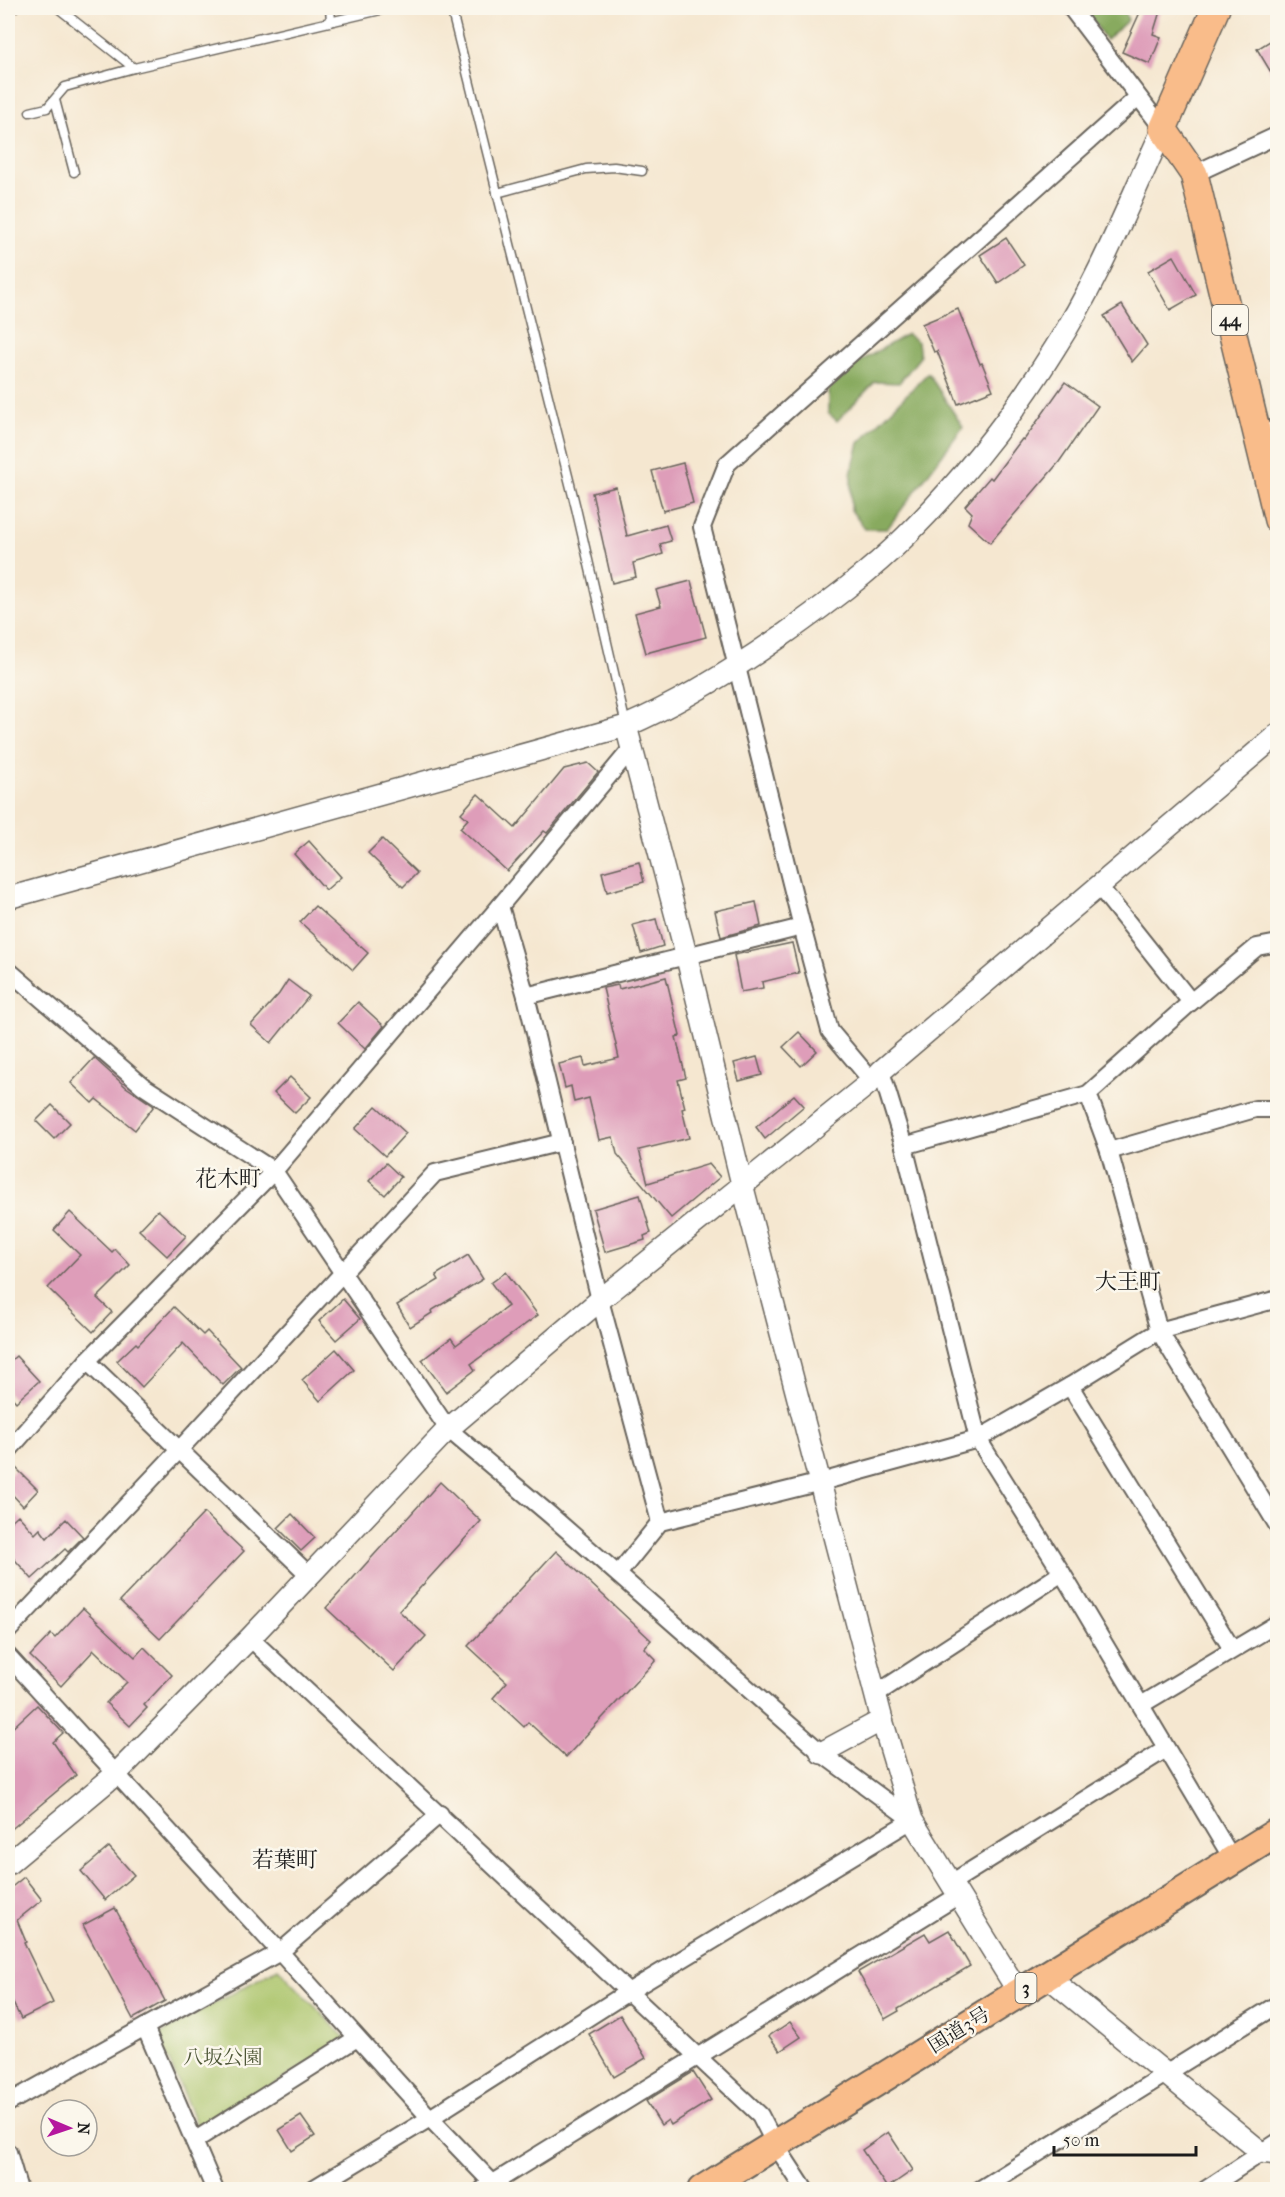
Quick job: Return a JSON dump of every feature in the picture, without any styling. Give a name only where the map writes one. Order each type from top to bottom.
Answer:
[{"type":"highway","name":"国道3号","points":[[702,2190],[1278,1832]]},
{"type":"main road","points":[[1163,129],[1216,8]]},
{"type":"main road","name":"44","points":[[1163,129],[1194,174],[1268,433],[1276,505]]},
{"type":"street","points":[[8,898],[626,726],[661,711],[737,667],[831,600],[905,537],[1000,428],[1056,346],[1088,289],[1163,129],[1071,8]]},
{"type":"street","points":[[1138,97],[726,464],[702,527],[830,1030],[877,1076],[904,1146],[978,1439],[1062,1573],[1233,1860]]},
{"type":"street","points":[[1194,174],[1278,135]]},
{"type":"street","points":[[626,726],[687,958],[742,1184],[882,1720],[912,1820],[1019,1993]]},
{"type":"street","points":[[8,1864],[116,1774],[250,1638],[448,1429],[600,1300],[877,1076],[1098,885],[1278,734]]},
{"type":"street","points":[[8,1451],[87,1361],[274,1171],[632,748]]},
{"type":"street","points":[[1098,885],[1191,1002]]},
{"type":"street","points":[[500,906],[526,996],[600,1300],[660,1522]]},
{"type":"street","points":[[526,996],[687,958],[802,927]]},
{"type":"street","points":[[904,1146],[1088,1094],[1191,1002],[1257,947],[1278,943]]},
{"type":"street","points":[[8,970],[143,1086],[274,1171],[344,1271],[448,1429],[618,1574],[823,1755],[912,1820]]},
{"type":"street","points":[[1088,1094],[1109,1150],[1158,1330],[1278,1526]]},
{"type":"street","points":[[1109,1150],[1255,1109],[1278,1109]]},
{"type":"street","points":[[8,1631],[435,1173],[562,1142]]},
{"type":"street","points":[[618,1574],[660,1522],[821,1482],[978,1439],[1070,1386],[1158,1330],[1278,1299]]},
{"type":"street","points":[[87,1361],[309,1575]]},
{"type":"street","points":[[1070,1386],[1232,1649]]},
{"type":"street","points":[[876,1694],[1062,1573]]},
{"type":"street","points":[[1141,1705],[1278,1623]]},
{"type":"street","points":[[250,1638],[760,2115],[775,2144],[805,2190]]},
{"type":"street","points":[[8,1656],[280,1952],[491,2187],[955,1889],[1166,1749]]},
{"type":"street","points":[[823,1755],[882,1720]]},
{"type":"street","points":[[8,2103],[280,1952],[440,1814]]},
{"type":"street","points":[[311,2190],[430,2118],[628,1992],[912,1820]]},
{"type":"street","points":[[1047,1976],[1167,2074],[1272,2149],[1205,2190]]},
{"type":"street","points":[[979,2190],[1278,2004]]},
{"type":"street","points":[[145,2027],[215,2190]]},
{"type":"street","points":[[194,2141],[357,2038]]},
{"type":"street","points":[[8,2152],[19,2190]]},
{"type":"lane","points":[[8,9],[14,8]]},
{"type":"lane","points":[[58,8],[134,68]]},
{"type":"lane","points":[[330,8],[332,21]]},
{"type":"lane","points":[[30,112],[47,108],[65,87],[134,68],[389,8]]},
{"type":"lane","points":[[451,8],[576,508],[626,726]]},
{"type":"lane","points":[[55,99],[74,172]]},
{"type":"lane","points":[[497,193],[586,169],[614,167],[642,171]]},
{"type":"green space","points":[[1084,8],[1124,8],[1128,20],[1106,40]]},
{"type":"green space","points":[[907,334],[918,342],[920,357],[899,383],[875,382],[837,421],[828,413],[828,390],[859,362]]},
{"type":"green space","points":[[928,373],[963,427],[887,529],[865,529],[851,510],[851,474],[859,443]]},
{"type":"green space","name":"八坂公園","points":[[278,1968],[346,2039],[205,2129],[198,2128],[158,2035]]},
{"type":"building","points":[[1142,8],[1161,8],[1153,34],[1161,37],[1150,64],[1122,52]]},
{"type":"building","points":[[1278,36],[1278,84],[1257,49]]},
{"type":"building","points":[[1006,238],[1024,265],[998,283],[980,255]]},
{"type":"building","points":[[1174,256],[1196,295],[1170,310],[1148,271]]},
{"type":"building","points":[[1122,305],[1147,345],[1132,362],[1104,316]]},
{"type":"building","points":[[958,309],[993,390],[958,404],[937,351],[934,352],[922,324]]},
{"type":"building","points":[[1065,382],[1098,406],[1059,462],[990,543],[968,523],[972,513],[965,506],[990,477],[992,479],[1022,439],[1024,440]]},
{"type":"building","points":[[683,463],[693,503],[663,511],[652,471]]},
{"type":"building","points":[[616,487],[627,536],[666,525],[671,541],[660,544],[663,554],[633,563],[636,577],[612,583],[592,493]]},
{"type":"building","points":[[691,581],[706,637],[646,653],[635,613],[661,606],[656,590]]},
{"type":"building","points":[[588,763],[598,772],[547,833],[544,831],[507,871],[460,828],[468,819],[461,813],[478,794],[515,828],[564,769]]},
{"type":"building","points":[[382,839],[417,873],[403,887],[368,853]]},
{"type":"building","points":[[309,841],[341,877],[326,890],[294,854]]},
{"type":"building","points":[[639,862],[644,882],[607,892],[602,872]]},
{"type":"building","points":[[756,902],[761,926],[721,937],[715,911]]},
{"type":"building","points":[[315,906],[368,953],[353,970],[300,922]]},
{"type":"building","points":[[656,919],[663,946],[641,953],[633,925]]},
{"type":"building","points":[[792,943],[799,973],[762,982],[763,988],[741,992],[734,955]]},
{"type":"building","points":[[666,977],[680,1036],[676,1037],[686,1078],[678,1080],[689,1138],[639,1150],[648,1183],[709,1164],[720,1177],[671,1218],[617,1154],[613,1137],[599,1140],[589,1098],[574,1102],[571,1086],[565,1088],[559,1064],[583,1058],[585,1066],[619,1058],[603,988],[618,985],[619,989]]},
{"type":"building","points":[[288,980],[309,996],[271,1043],[251,1025],[279,994]]},
{"type":"building","points":[[358,1002],[384,1026],[365,1049],[338,1023]]},
{"type":"building","points":[[799,1032],[817,1051],[801,1066],[783,1047]]},
{"type":"building","points":[[757,1057],[762,1075],[739,1081],[734,1063]]},
{"type":"building","points":[[94,1058],[126,1087],[154,1106],[135,1130],[96,1099],[92,1103],[71,1083]]},
{"type":"building","points":[[290,1077],[311,1097],[295,1113],[274,1093]]},
{"type":"building","points":[[794,1095],[804,1106],[765,1139],[756,1127]]},
{"type":"building","points":[[52,1105],[70,1123],[54,1139],[36,1121]]},
{"type":"building","points":[[376,1106],[406,1133],[385,1156],[355,1129]]},
{"type":"building","points":[[386,1163],[401,1177],[385,1195],[369,1181]]},
{"type":"building","points":[[640,1195],[651,1233],[644,1236],[645,1240],[605,1252],[593,1209]]},
{"type":"building","points":[[158,1210],[186,1236],[167,1256],[139,1230]]},
{"type":"building","points":[[70,1212],[112,1252],[115,1249],[130,1265],[97,1298],[112,1312],[93,1332],[48,1288],[80,1255],[54,1230]]},
{"type":"building","points":[[468,1255],[483,1279],[431,1311],[432,1313],[410,1327],[397,1305],[439,1280],[436,1275]]},
{"type":"building","points":[[506,1272],[538,1315],[471,1364],[475,1370],[446,1392],[422,1360],[451,1338],[456,1345],[508,1306],[491,1283]]},
{"type":"building","points":[[343,1299],[360,1319],[336,1340],[319,1321]]},
{"type":"building","points":[[174,1307],[203,1335],[207,1331],[241,1367],[223,1385],[183,1343],[142,1387],[117,1361],[136,1343],[138,1345]]},
{"type":"building","points":[[336,1349],[354,1370],[320,1401],[302,1380]]},
{"type":"building","points":[[16,1356],[39,1381],[16,1402],[8,1393],[8,1363]]},
{"type":"building","points":[[16,1468],[38,1490],[23,1506],[8,1490],[8,1477]]},
{"type":"building","points":[[440,1482],[481,1521],[399,1611],[426,1636],[394,1671],[326,1608]]},
{"type":"building","points":[[204,1513],[244,1551],[160,1639],[120,1601]]},
{"type":"building","points":[[292,1514],[315,1538],[301,1551],[278,1528]]},
{"type":"building","points":[[18,1515],[35,1534],[40,1529],[47,1538],[66,1519],[83,1537],[68,1552],[65,1549],[32,1579],[8,1552],[8,1524]]},
{"type":"building","points":[[556,1551],[651,1640],[644,1648],[656,1660],[566,1757],[528,1722],[524,1727],[493,1698],[507,1682],[468,1646]]},
{"type":"building","points":[[83,1608],[135,1657],[144,1647],[172,1675],[144,1705],[147,1708],[130,1726],[106,1703],[127,1682],[94,1650],[61,1686],[30,1656],[51,1634],[55,1638]]},
{"type":"building","points":[[37,1705],[63,1733],[53,1742],[76,1775],[8,1832],[8,1732]]},
{"type":"building","points":[[109,1847],[134,1875],[105,1900],[81,1871]]},
{"type":"building","points":[[24,1877],[42,1900],[17,1920],[26,1942],[24,1943],[53,2003],[21,2019],[8,1993],[8,1890]]},
{"type":"building","points":[[115,1908],[165,2001],[133,2019],[83,1925]]},
{"type":"building","points":[[949,1930],[970,1966],[885,2019],[858,1972],[925,1933],[930,1941]]},
{"type":"building","points":[[620,2015],[646,2058],[614,2077],[589,2034]]},
{"type":"building","points":[[790,2022],[801,2037],[780,2051],[769,2036]]},
{"type":"building","points":[[693,2072],[711,2100],[671,2125],[668,2120],[661,2125],[646,2101]]},
{"type":"building","points":[[301,2116],[315,2136],[292,2151],[279,2130]]},
{"type":"building","points":[[888,2132],[913,2170],[887,2188],[862,2150]]},
{"type":"district","name":"花木町","points":[[228,1179]]},
{"type":"district","name":"大王町","points":[[1128,1282]]},
{"type":"district","name":"若葉町","points":[[285,1860]]}]
